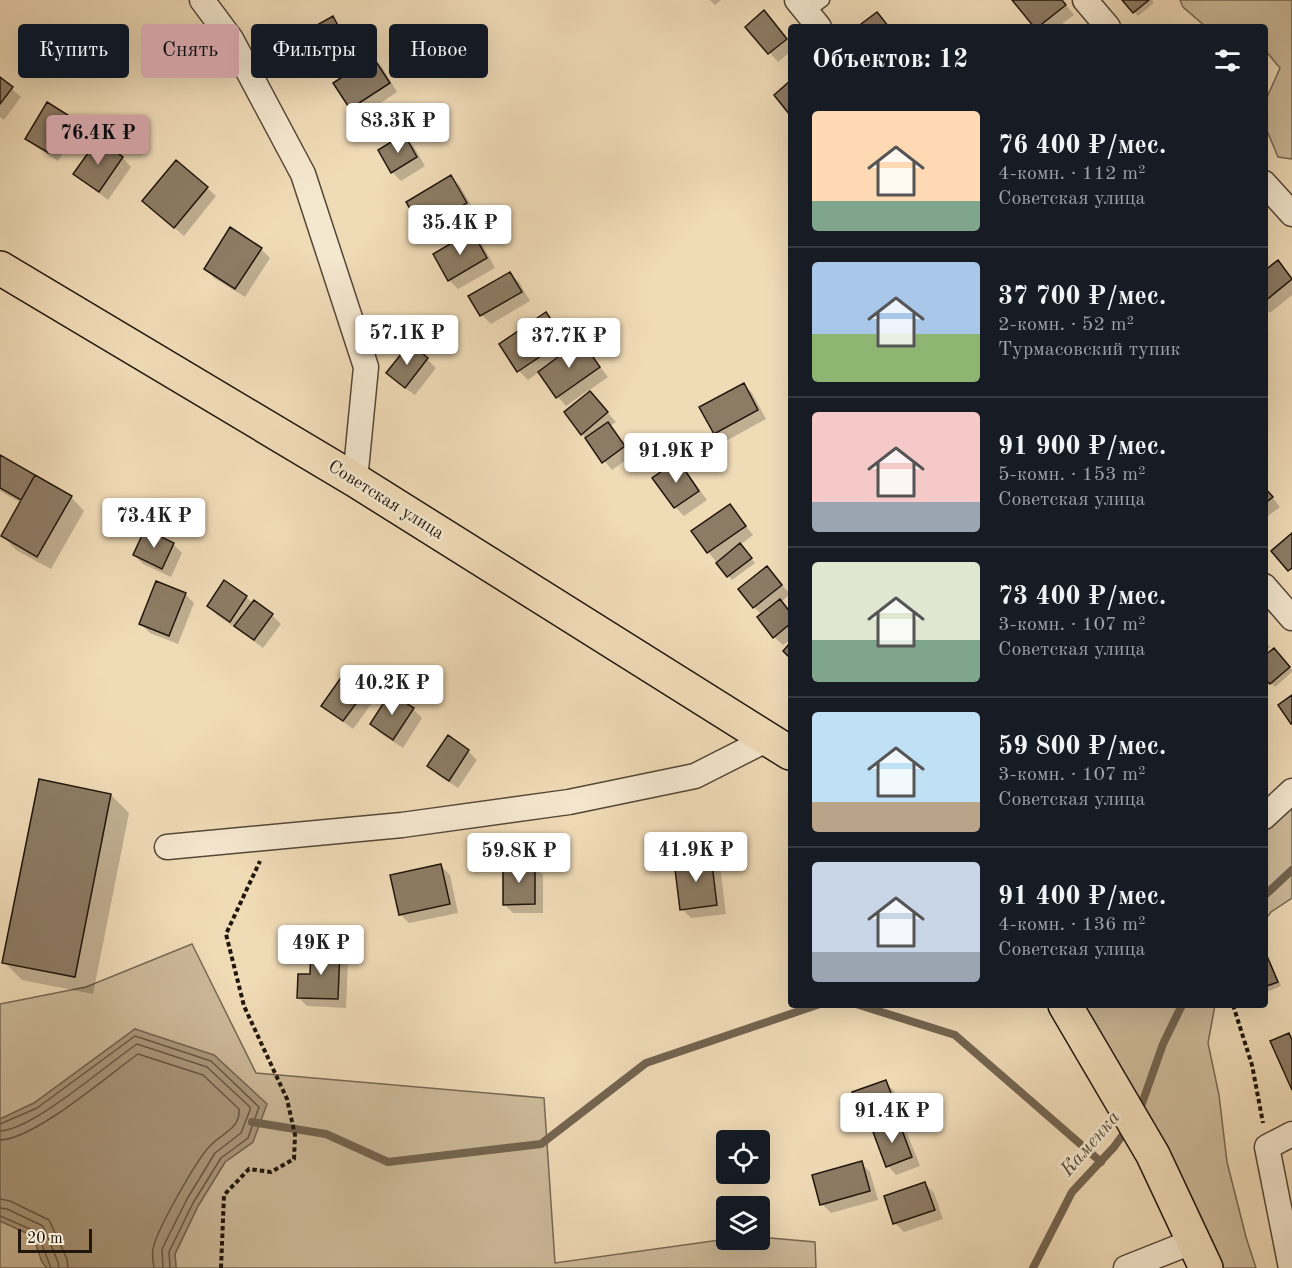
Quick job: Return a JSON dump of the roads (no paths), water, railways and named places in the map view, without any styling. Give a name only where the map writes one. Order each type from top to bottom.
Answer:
[{"type":"main road","name":"Советская улица","points":[[0,268],[355,480],[779,746]]},
{"type":"main road","points":[[1067,1008],[1153,1155],[1200,1254]]},
{"type":"street","points":[[202,0],[231,39],[303,174],[366,367],[355,480]]},
{"type":"street","points":[[1084,0],[1105,24]]},
{"type":"street","points":[[1268,187],[1292,214]]},
{"type":"street","points":[[1268,591],[1292,618]]},
{"type":"street","name":"Советская улица","points":[[167,848],[402,825],[569,802],[695,776],[779,746]]},
{"type":"street","points":[[1268,813],[1292,791]]},
{"type":"street","points":[[1291,1268],[1267,1147],[1292,1134]]},
{"type":"street","points":[[1126,1268],[1200,1254]]},
{"type":"water","points":[[135,1029],[214,1055],[267,1104],[253,1142],[225,1162],[198,1206],[175,1254],[176,1268],[47,1268],[42,1262],[33,1236],[0,1221],[0,1119],[34,1103]]},
{"type":"waterway","name":"Каменка","points":[[1268,892],[1292,870]]},
{"type":"waterway","points":[[252,1122],[326,1134],[388,1162],[541,1144],[646,1063],[808,1008]]},
{"type":"waterway","points":[[869,1008],[955,1035],[1101,1162]]},
{"type":"waterway","name":"Каменка","points":[[1139,1112],[1163,1044],[1181,1008]]},
{"type":"waterway","name":"Каменка","points":[[1033,1268],[1072,1192],[1114,1147],[1127,1129]]}]
